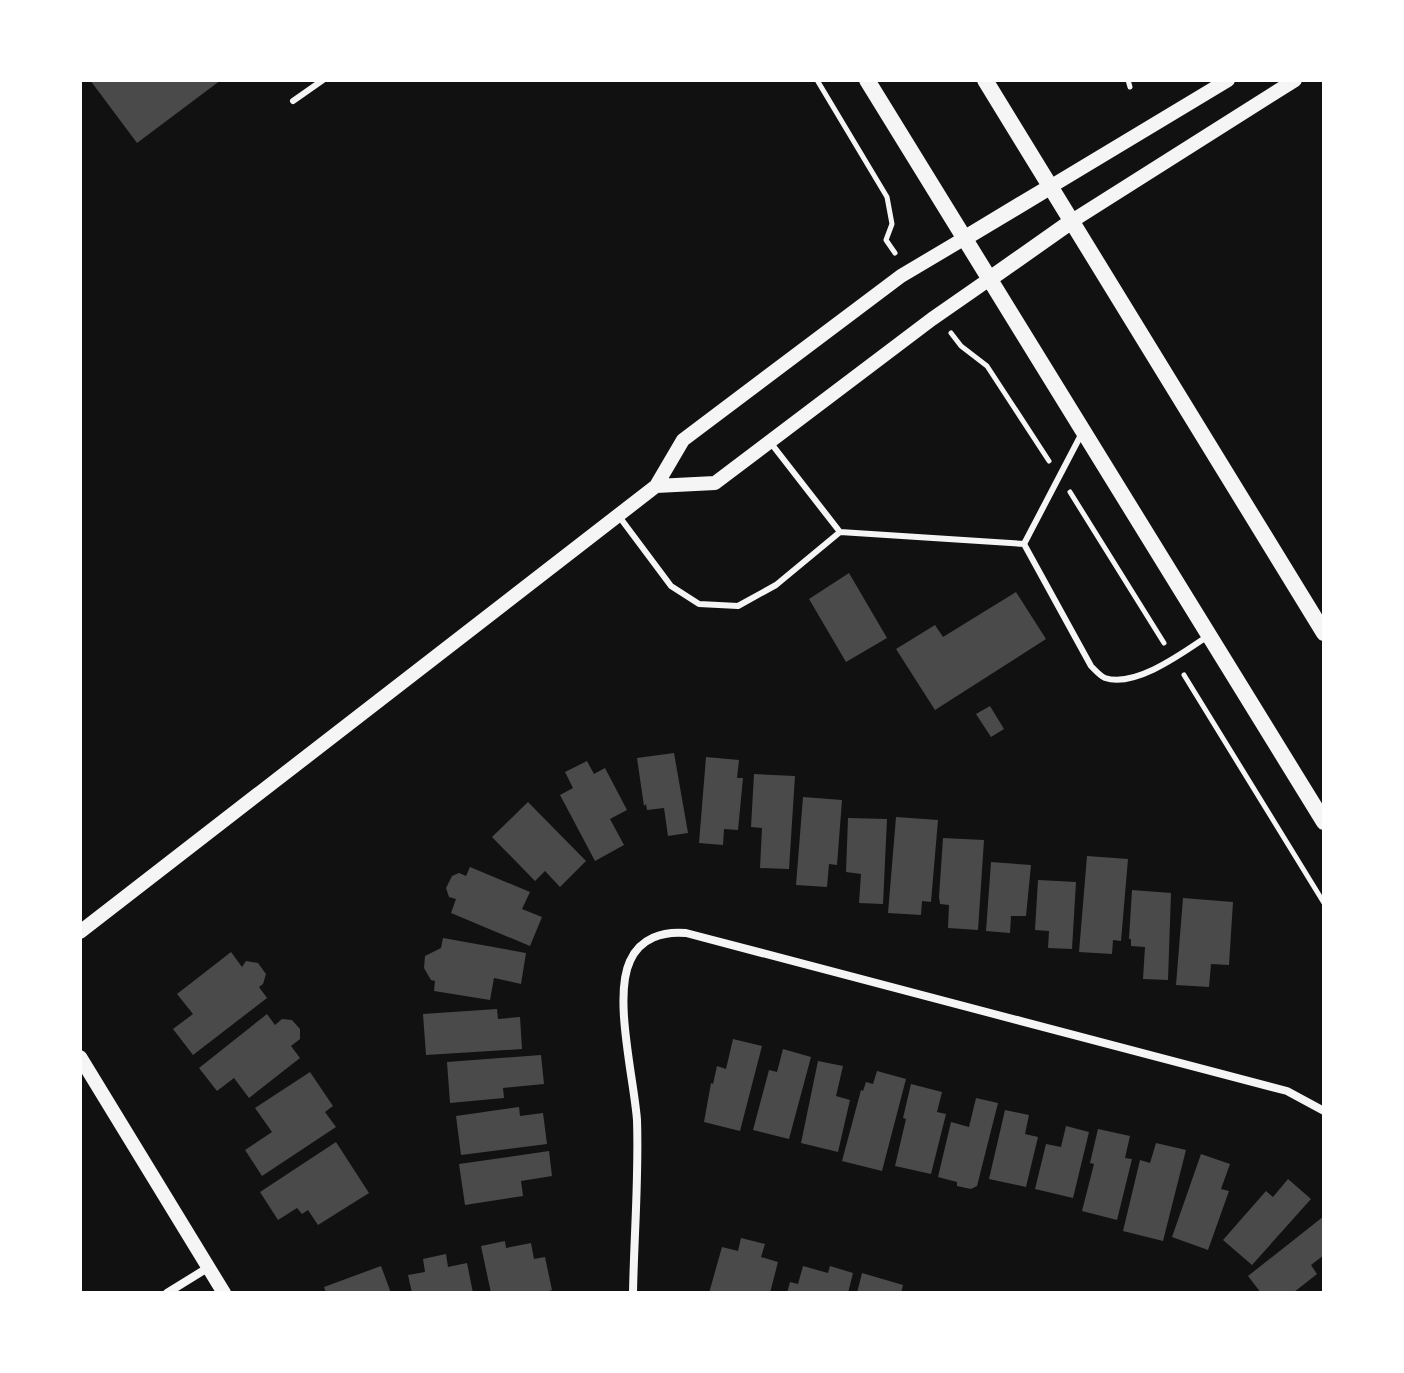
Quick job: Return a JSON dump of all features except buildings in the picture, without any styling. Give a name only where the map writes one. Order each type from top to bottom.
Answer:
[{"type":"main road","points":[[867,80],[1324,822]]},
{"type":"main road","points":[[985,80],[1324,633]]},
{"type":"main road","points":[[965,238],[1050,187]]},
{"type":"main road","points":[[991,278],[1072,221]]},
{"type":"street","points":[[1050,187],[1228,80]]},
{"type":"street","points":[[1072,221],[1295,80]]},
{"type":"street","points":[[80,932],[656,486],[683,440],[901,276],[965,238]]},
{"type":"street","points":[[656,486],[715,483],[938,314],[991,278]]},
{"type":"street","points":[[633,1293],[637,1121],[624,1009],[625,975],[628,963],[642,945],[663,934],[686,933],[1287,1091],[1324,1111]]},
{"type":"street","points":[[80,1057],[224,1293]]},
{"type":"street","points":[[167,1293],[209,1267]]},
{"type":"lane","points":[[293,101],[323,80]]},
{"type":"lane","points":[[1024,544],[1084,430]]},
{"type":"lane","points":[[770,442],[840,532]]},
{"type":"lane","points":[[618,515],[671,586],[699,604],[738,606],[776,585],[840,532],[1024,544]]},
{"type":"lane","points":[[1024,544],[1091,666],[1103,678],[1120,679],[1150,670],[1174,659],[1210,635]]},
{"type":"path","points":[[817,80],[887,197],[892,224],[886,240]]},
{"type":"path","points":[[961,346],[987,366],[1044,454]]},
{"type":"path","points":[[1078,503],[1159,635]]},
{"type":"path","points":[[1192,688],[1324,903]]}]
